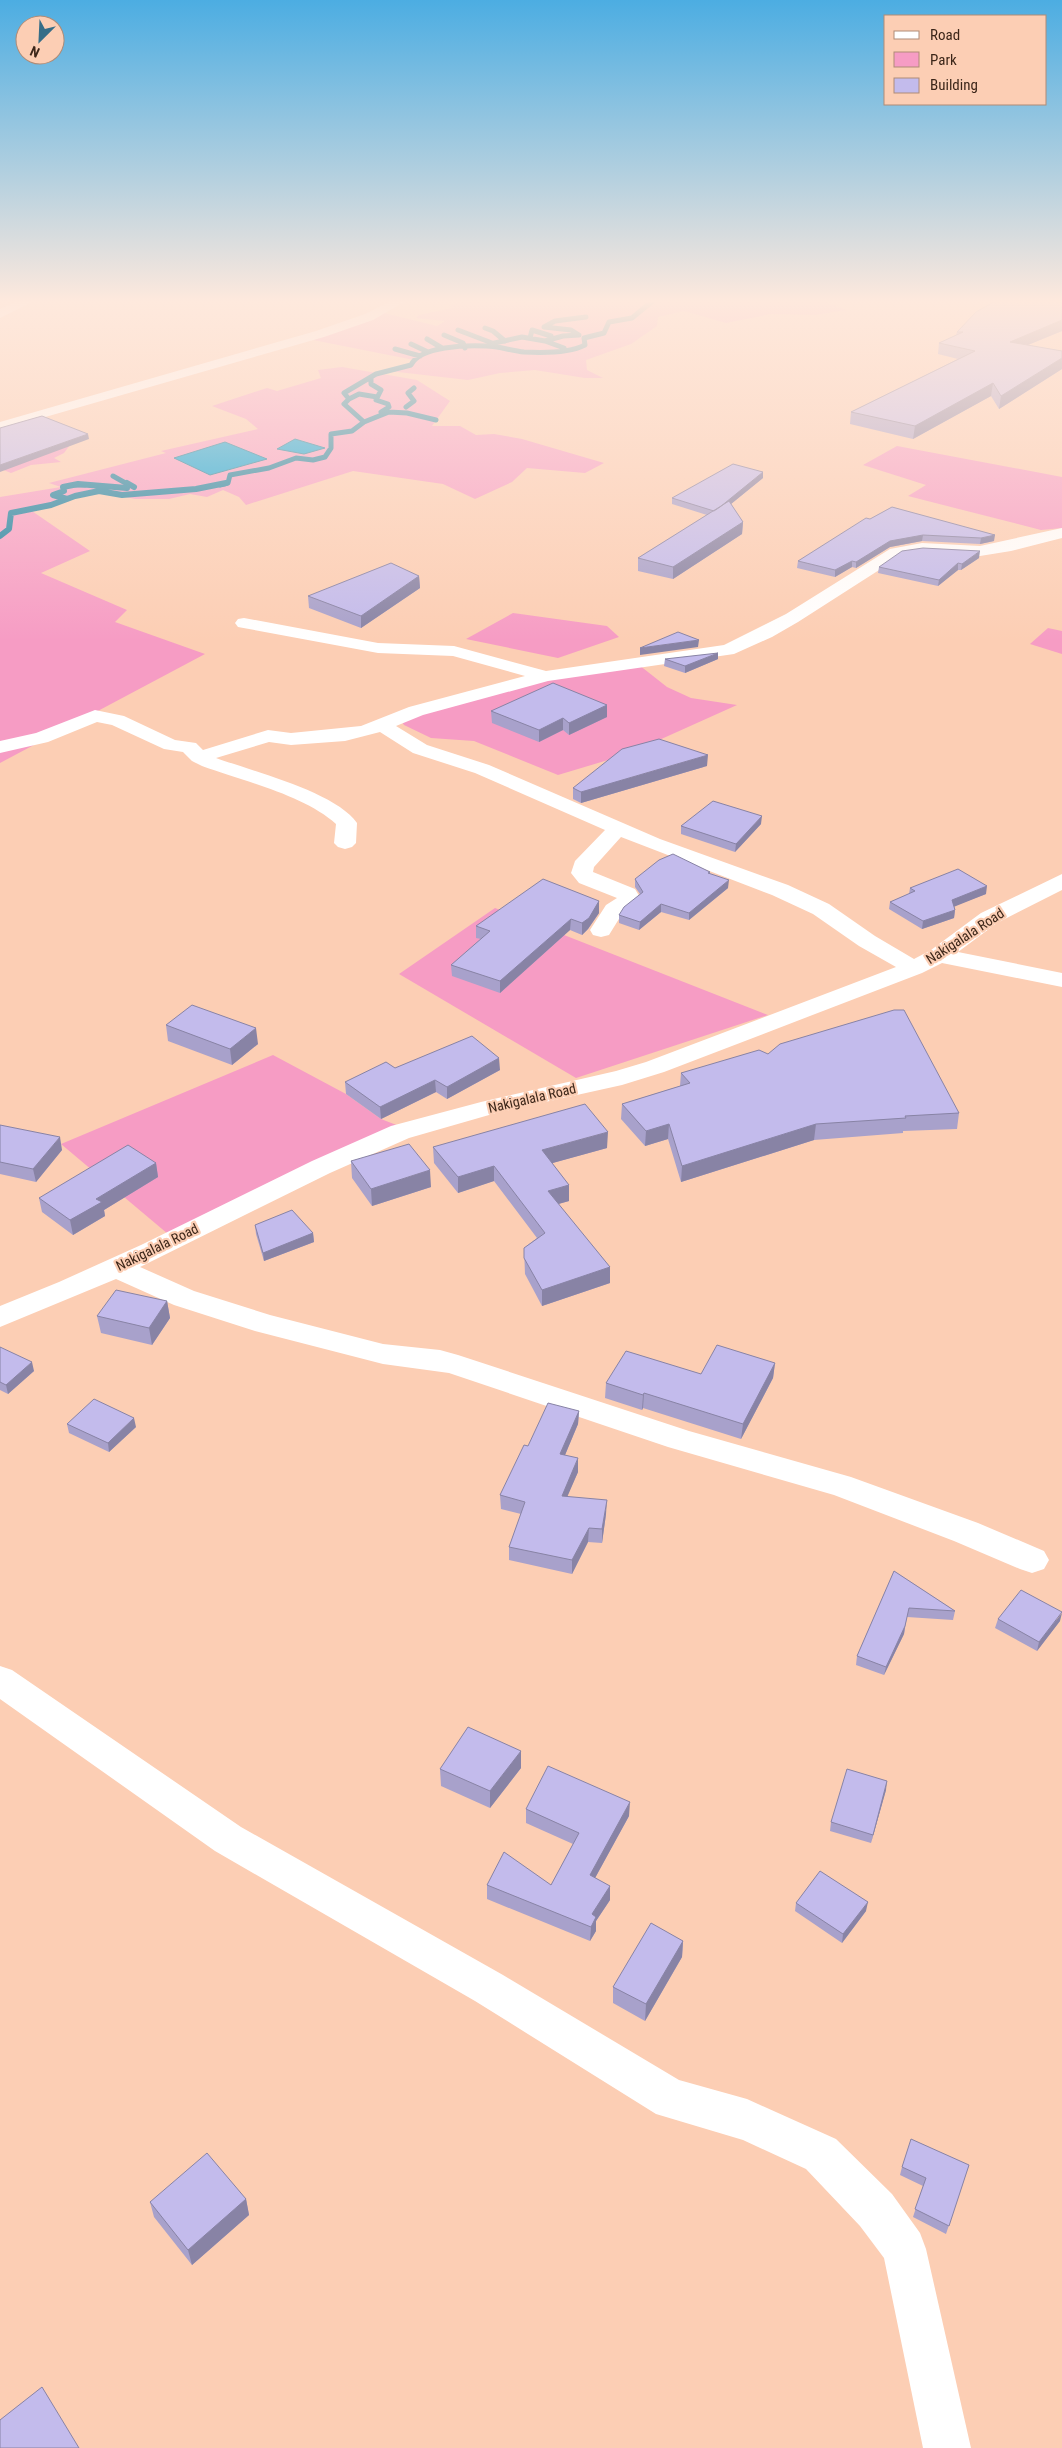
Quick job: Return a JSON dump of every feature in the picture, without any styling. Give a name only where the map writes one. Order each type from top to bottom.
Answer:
[{"type":"street","points":[[0,426],[44,413]]},
{"type":"street","points":[[200,757],[268,736],[291,739],[345,735],[382,725],[416,711],[547,676],[728,650],[766,633],[792,618],[896,552],[922,548],[980,551],[1011,546],[1051,534],[1062,533]]},
{"type":"street","points":[[244,623],[378,648],[454,651],[547,676]]},
{"type":"street","points":[[0,747],[41,738],[96,716],[117,720],[171,745],[189,747],[209,762],[304,796],[336,813],[347,823],[345,843]]},
{"type":"street","points":[[382,725],[420,749],[482,769],[618,828],[729,869],[797,898],[822,910],[867,941],[914,968]]},
{"type":"street","points":[[601,930],[614,910],[630,899],[627,894],[587,878],[582,873],[583,866],[618,828]]},
{"type":"street","name":"Nakigalala Road","points":[[0,1317],[115,1267],[321,1167],[400,1132],[490,1107],[622,1077],[655,1067],[914,968],[939,955],[990,918],[1062,880]]},
{"type":"street","points":[[939,955],[1062,980]]},
{"type":"street","points":[[115,1267],[184,1298],[224,1312],[383,1354],[440,1360],[458,1365],[679,1439],[788,1472],[840,1485],[966,1532],[1032,1560]]},
{"type":"street","points":[[0,1300],[28,1305]]},
{"type":"street","points":[[0,1680],[228,1839],[489,1988],[671,2099],[747,2120],[821,2154],[876,2210],[904,2249],[947,2448]]},
{"type":"green space","points":[[231,413],[441,413],[432,426],[460,426],[476,435],[494,434],[522,439],[604,463],[585,473],[527,468],[512,482],[475,499],[443,484],[353,471],[246,505],[239,497],[223,490],[207,497],[190,494],[169,499],[135,499],[99,491],[75,496],[51,505],[29,509],[90,551],[41,573],[127,610],[115,622],[205,654],[0,763],[0,497],[61,487],[49,483],[166,453],[161,451],[258,429],[246,419]],"holes":[[[295,439],[324,448],[304,454],[278,449]],[[251,453],[266,459],[211,475],[175,458]]]},
{"type":"green space","points":[[70,445],[64,453],[54,458],[61,462],[31,465],[11,473],[1,469]]},
{"type":"green space","points":[[897,446],[1062,477],[1062,528],[1041,530],[908,496],[926,485],[863,465]]},
{"type":"green space","points":[[513,613],[607,626],[619,637],[558,658],[466,639]]},
{"type":"green space","points":[[1048,628],[1062,631],[1062,654],[1030,644]]},
{"type":"green space","points":[[634,661],[667,687],[691,698],[737,705],[628,754],[558,775],[474,741],[431,738],[404,725],[399,718],[470,698]]},
{"type":"green space","points":[[495,908],[768,1015],[576,1078],[399,974]]},
{"type":"green space","points":[[273,1055],[346,1094],[381,1119],[399,1126],[168,1234],[61,1144]]},
{"type":"water","points":[[295,439],[325,448],[304,454],[277,449]]},
{"type":"water","points":[[225,442],[267,459],[210,475],[174,458]]},
{"type":"building","points":[[857,413],[938,413],[915,426]]},
{"type":"building","points":[[42,416],[88,434],[0,465],[0,428]]},
{"type":"building","points":[[733,464],[763,472],[714,511],[672,498]]},
{"type":"building","points":[[729,501],[743,522],[673,567],[638,558]]},
{"type":"building","points":[[892,507],[995,535],[981,538],[923,535],[890,541],[856,562],[852,561],[835,570],[798,561],[866,518],[870,519]]},
{"type":"building","points":[[923,548],[980,551],[962,564],[958,563],[939,580],[879,567],[902,551]]},
{"type":"building","points":[[391,563],[419,576],[361,616],[308,596]]},
{"type":"building","points":[[678,632],[699,640],[640,648]]},
{"type":"building","points":[[718,653],[685,666],[665,659]]},
{"type":"building","points":[[553,683],[607,705],[569,723],[563,718],[539,730],[491,711]]},
{"type":"building","points":[[659,739],[708,755],[581,792],[573,788],[622,749]]},
{"type":"building","points":[[713,801],[762,816],[736,844],[681,826]]},
{"type":"building","points":[[673,854],[710,872],[708,873],[729,880],[689,913],[661,904],[640,922],[619,915],[624,907],[643,892],[635,879],[659,860]]},
{"type":"building","points":[[958,869],[987,886],[952,900],[955,910],[923,921],[890,902],[915,891],[910,888]]},
{"type":"building","points":[[543,879],[599,901],[589,918],[582,923],[571,919],[500,981],[451,965],[490,931],[476,926]]},
{"type":"building","points":[[192,1005],[256,1028],[230,1049],[166,1025]]},
{"type":"building","points":[[894,1010],[904,1010],[959,1113],[816,1124],[682,1166],[669,1124],[646,1131],[622,1104],[690,1083],[681,1073],[759,1050],[768,1054],[780,1044]]},
{"type":"building","points":[[472,1036],[499,1058],[447,1087],[435,1080],[380,1107],[345,1082],[386,1062],[395,1068]]},
{"type":"building","points":[[585,1104],[608,1132],[542,1150],[569,1185],[548,1191],[610,1267],[542,1290],[524,1258],[524,1248],[545,1233],[494,1166],[458,1177],[433,1147]]},
{"type":"building","points":[[0,1125],[60,1137],[33,1169],[0,1162]]},
{"type":"building","points":[[409,1144],[430,1170],[371,1189],[351,1161]]},
{"type":"building","points":[[128,1145],[156,1163],[96,1199],[102,1202],[70,1220],[39,1198]]},
{"type":"building","points":[[292,1210],[313,1233],[263,1253],[255,1225]]},
{"type":"building","points":[[116,1290],[167,1301],[149,1328],[97,1316]]},
{"type":"building","points":[[717,1345],[775,1363],[743,1424],[606,1383],[626,1351],[701,1374]]},
{"type":"building","points":[[0,1347],[32,1362],[6,1385],[0,1382]]},
{"type":"building","points":[[94,1399],[134,1418],[108,1443],[67,1424]]},
{"type":"building","points":[[548,1403],[579,1411],[560,1454],[578,1458],[562,1496],[607,1500],[602,1529],[589,1528],[572,1560],[509,1547],[525,1502],[500,1495],[524,1445],[528,1446]]},
{"type":"building","points":[[894,1571],[955,1611],[909,1608],[905,1626],[886,1667],[857,1656]]},
{"type":"building","points":[[1021,1590],[1062,1612],[1039,1642],[998,1619]]},
{"type":"building","points":[[468,1727],[521,1751],[490,1791],[440,1769]]},
{"type":"building","points":[[548,1766],[630,1802],[590,1875],[610,1886],[592,1914],[596,1917],[591,1927],[487,1885],[504,1852],[551,1885],[579,1833],[526,1809]]},
{"type":"building","points":[[847,1769],[887,1781],[873,1835],[831,1822]]},
{"type":"building","points":[[820,1871],[868,1902],[843,1934],[796,1903]]},
{"type":"building","points":[[651,1923],[683,1941],[646,2004],[613,1987]]},
{"type":"building","points":[[911,2139],[969,2165],[949,2226],[915,2209],[926,2178],[902,2167]]},
{"type":"building","points":[[207,2153],[246,2199],[188,2250],[150,2202]]},
{"type":"building","points":[[42,2387],[79,2448],[0,2448],[0,2420]]},
{"type":"waterway","points":[[354,413],[364,422]]},
{"type":"waterway","points":[[364,422],[386,413]]},
{"type":"waterway","points":[[408,413],[436,420]]},
{"type":"waterway","points":[[220,485],[228,483],[230,475],[269,468],[296,458],[313,460],[325,457],[331,448],[331,434],[352,431],[364,422]]},
{"type":"waterway","points":[[113,476],[129,485]]},
{"type":"waterway","points":[[127,483],[134,487]]},
{"type":"waterway","points":[[67,499],[99,491],[122,495],[196,489],[226,483]]},
{"type":"waterway","points":[[67,499],[53,495],[64,491],[63,487],[78,484],[127,488]]},
{"type":"waterway","points":[[75,485],[85,485]]},
{"type":"waterway","points":[[0,536],[9,529],[11,513],[51,505],[67,499]]}]
